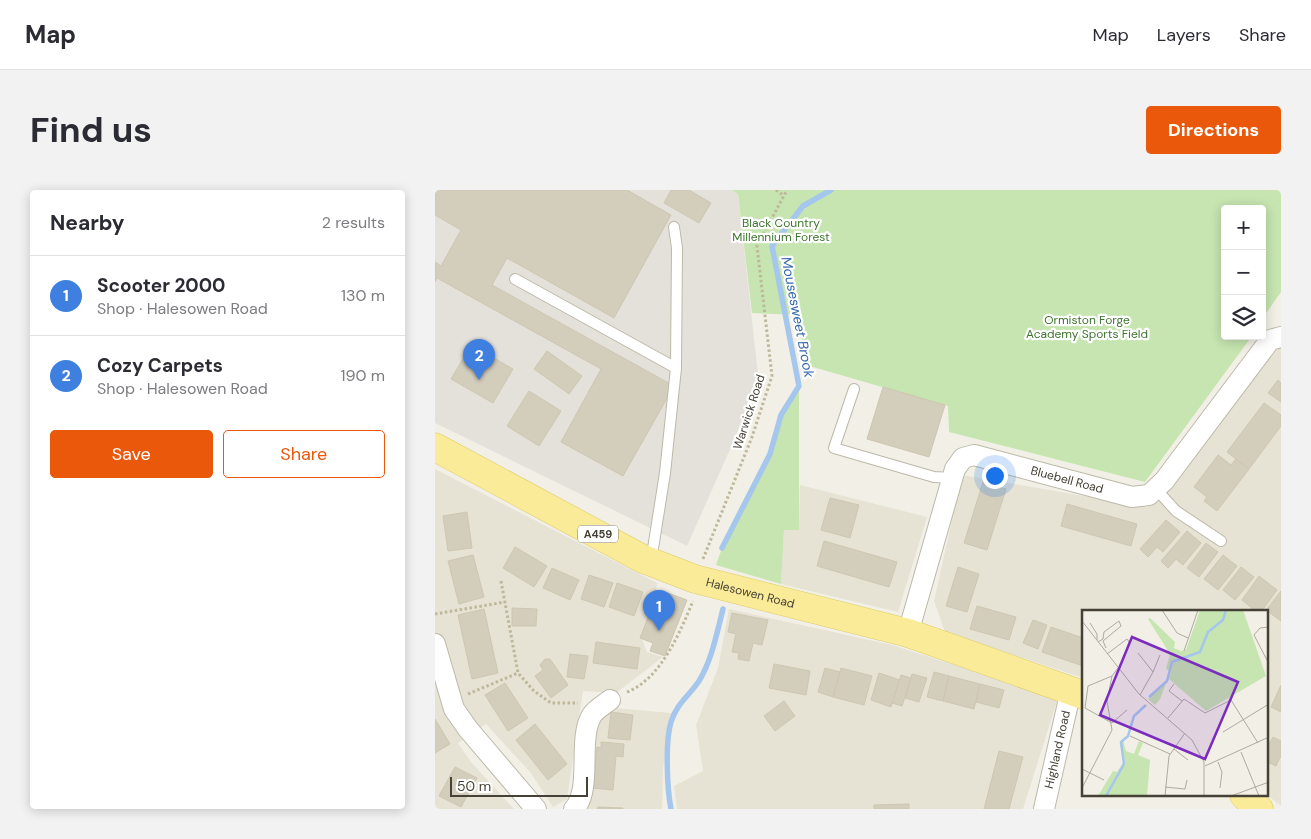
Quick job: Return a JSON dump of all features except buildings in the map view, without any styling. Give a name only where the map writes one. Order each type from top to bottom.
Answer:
[{"type":"main road","name":"Halesowen Road","points":[[435,447],[651,562],[695,579],[909,633],[1077,692]]},
{"type":"main road","points":[[1245,796],[1259,809]]},
{"type":"street","points":[[1156,489],[1270,340],[1281,337]]},
{"type":"street","name":"Bluebell Road","points":[[909,633],[952,478],[955,469],[963,458],[975,455],[1132,497],[1149,495],[1156,489]]},
{"type":"street","points":[[435,644],[451,701],[468,729],[536,809]]},
{"type":"street","name":"Highland Road","points":[[1044,809],[1077,692]]},
{"type":"street","points":[[574,809],[581,796],[587,728],[592,714],[610,700]]},
{"type":"lane","points":[[651,562],[665,473],[676,368],[677,248],[674,227]]},
{"type":"lane","points":[[515,279],[676,368]]},
{"type":"lane","points":[[854,389],[834,448],[934,477],[952,478]]},
{"type":"lane","points":[[1156,489],[1177,511],[1221,541]]},
{"type":"path","points":[[776,190],[783,195]]},
{"type":"path","name":"Warwick Road","points":[[610,700],[637,689],[667,657],[693,601],[695,579],[752,437],[771,376],[757,246],[787,190]]},
{"type":"path","points":[[501,581],[518,673],[534,691],[551,703],[579,703],[592,714]]},
{"type":"path","points":[[435,614],[505,602]]},
{"type":"path","points":[[451,701],[518,673]]},
{"type":"shaded area","points":[[435,190],[732,190],[738,194],[758,374],[736,436],[687,546],[435,423]]},
{"type":"shaded area","points":[[1281,348],[1281,806],[1268,796],[1269,610],[1082,610],[1082,678],[945,632],[934,601],[962,475],[1148,507],[1179,478],[1271,352]]},
{"type":"shaded area","points":[[435,469],[657,583],[654,603],[641,637],[647,652],[663,657],[616,693],[583,691],[567,799],[553,807],[530,772],[486,724],[458,743],[471,762],[514,809],[435,809]]},
{"type":"shaded area","points":[[800,485],[927,517],[898,612],[781,584],[784,530],[799,530]]},
{"type":"shaded area","points":[[729,609],[892,645],[1058,698],[1023,809],[677,809],[674,786],[703,771],[696,725],[718,668]]},
{"type":"shaded area","points":[[615,708],[671,713],[663,769],[662,809],[586,809],[590,729],[602,712]]},
{"type":"green space","name":"Ormiston Forge Academy Sports Field","points":[[732,190],[1281,190],[1281,292],[1266,313],[1266,205],[1221,205],[1221,340],[1249,340],[1145,482],[949,432],[948,406],[806,365],[798,315],[752,313],[738,194]]},
{"type":"green space","points":[[799,386],[799,530],[784,530],[781,584],[716,565],[722,548],[770,454],[781,415]]},
{"type":"waterway","name":"Mousesweet Brook","points":[[722,548],[770,454],[781,415],[799,386],[772,246],[803,206],[831,190]]},
{"type":"waterway","name":"Mousesweet Brook","points":[[671,809],[667,765],[671,722],[683,700],[704,673],[714,646],[723,609]]},
{"type":"place","name":"Cozy Carpets","points":[[479,380]]},
{"type":"place","name":"Scooter 2000","points":[[659,631]]},
{"type":"park label","name":"Black Country Millennium Forest","points":[[781,230]]}]
